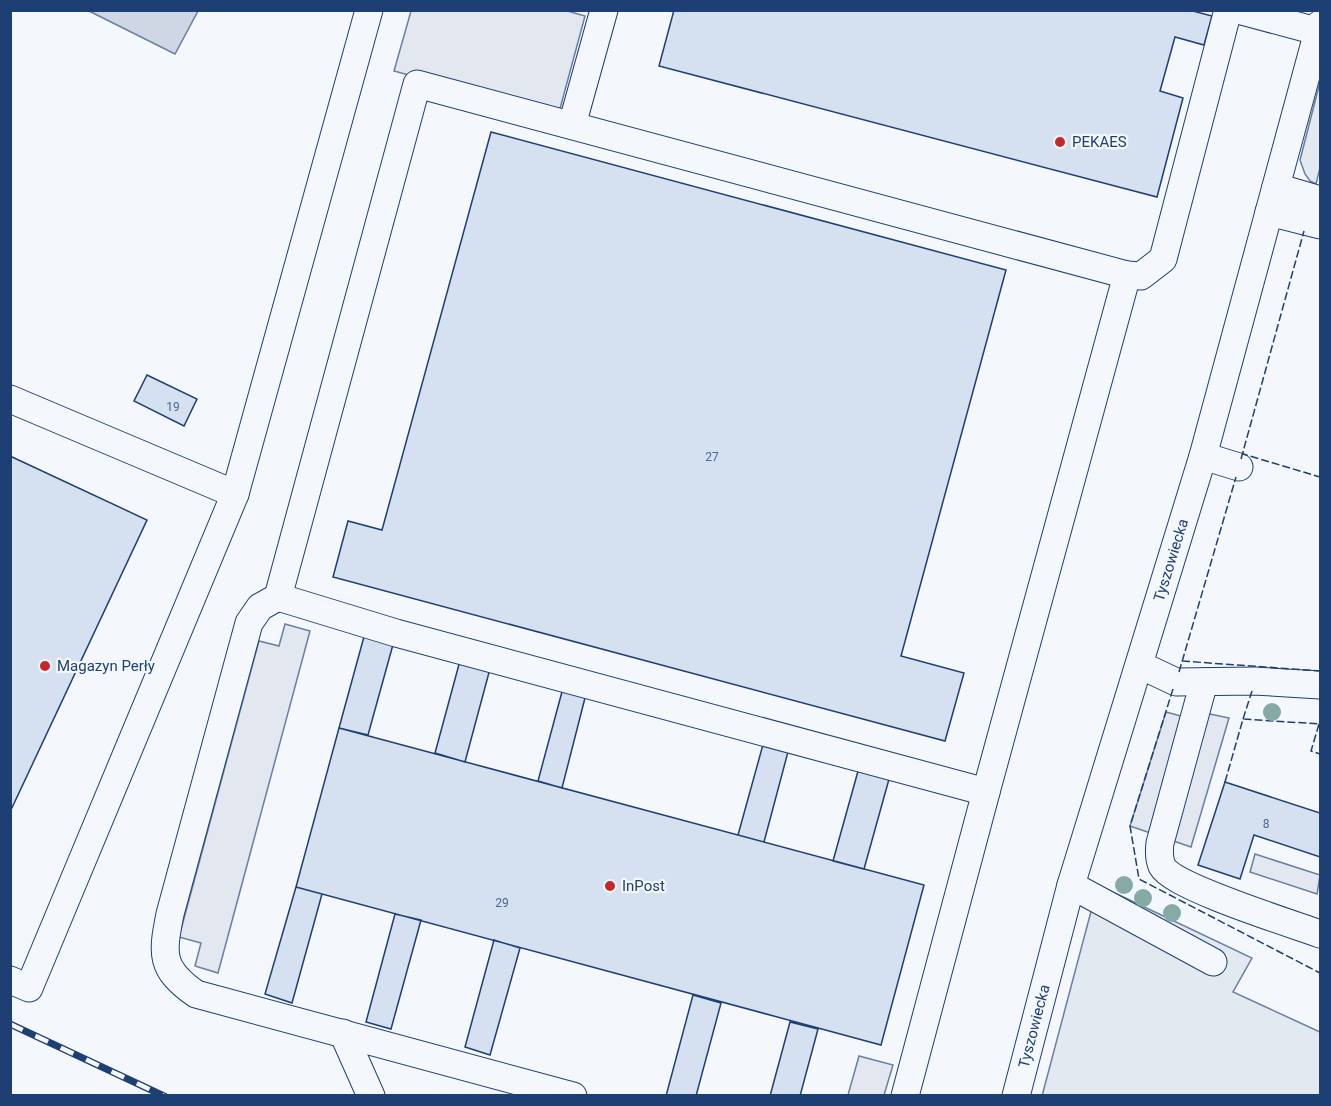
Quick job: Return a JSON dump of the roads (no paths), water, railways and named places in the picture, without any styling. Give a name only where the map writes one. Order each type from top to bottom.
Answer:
[{"type":"street","points":[[10,980],[29,988],[235,494],[369,10]]},
{"type":"street","points":[[572,125],[604,10]]},
{"type":"street","points":[[573,1095],[196,994],[177,982],[167,966],[165,940],[170,914],[249,623],[260,607],[278,597],[417,84],[1127,275],[1141,276],[1163,259],[1228,10]]},
{"type":"street","points":[[1238,10],[1320,29]]},
{"type":"street","name":"Tyszowiecka","points":[[1016,1095],[1068,897],[1203,456],[1320,29]]},
{"type":"street","points":[[1272,200],[1320,200]]},
{"type":"street","points":[[1272,200],[1320,225]]},
{"type":"street","points":[[905,1095],[1127,275]]},
{"type":"street","points":[[10,399],[235,494]]},
{"type":"street","points":[[1203,456],[1239,467]]},
{"type":"street","points":[[278,597],[396,633],[986,792]]},
{"type":"street","points":[[1140,665],[1176,682],[1254,681],[1320,685]]},
{"type":"street","points":[[1204,682],[1160,843],[1159,855],[1163,868],[1191,886],[1320,934]]},
{"type":"street","points":[[1068,897],[1214,962]]},
{"type":"street","points":[[343,1033],[371,1095]]},
{"type":"railway","points":[[10,1024],[164,1096]]},
{"type":"place","name":"PEKAES","points":[[1060,142]]},
{"type":"place","name":"Magazyn Perły","points":[[45,666]]},
{"type":"place","name":"InPost","points":[[610,886]]}]
